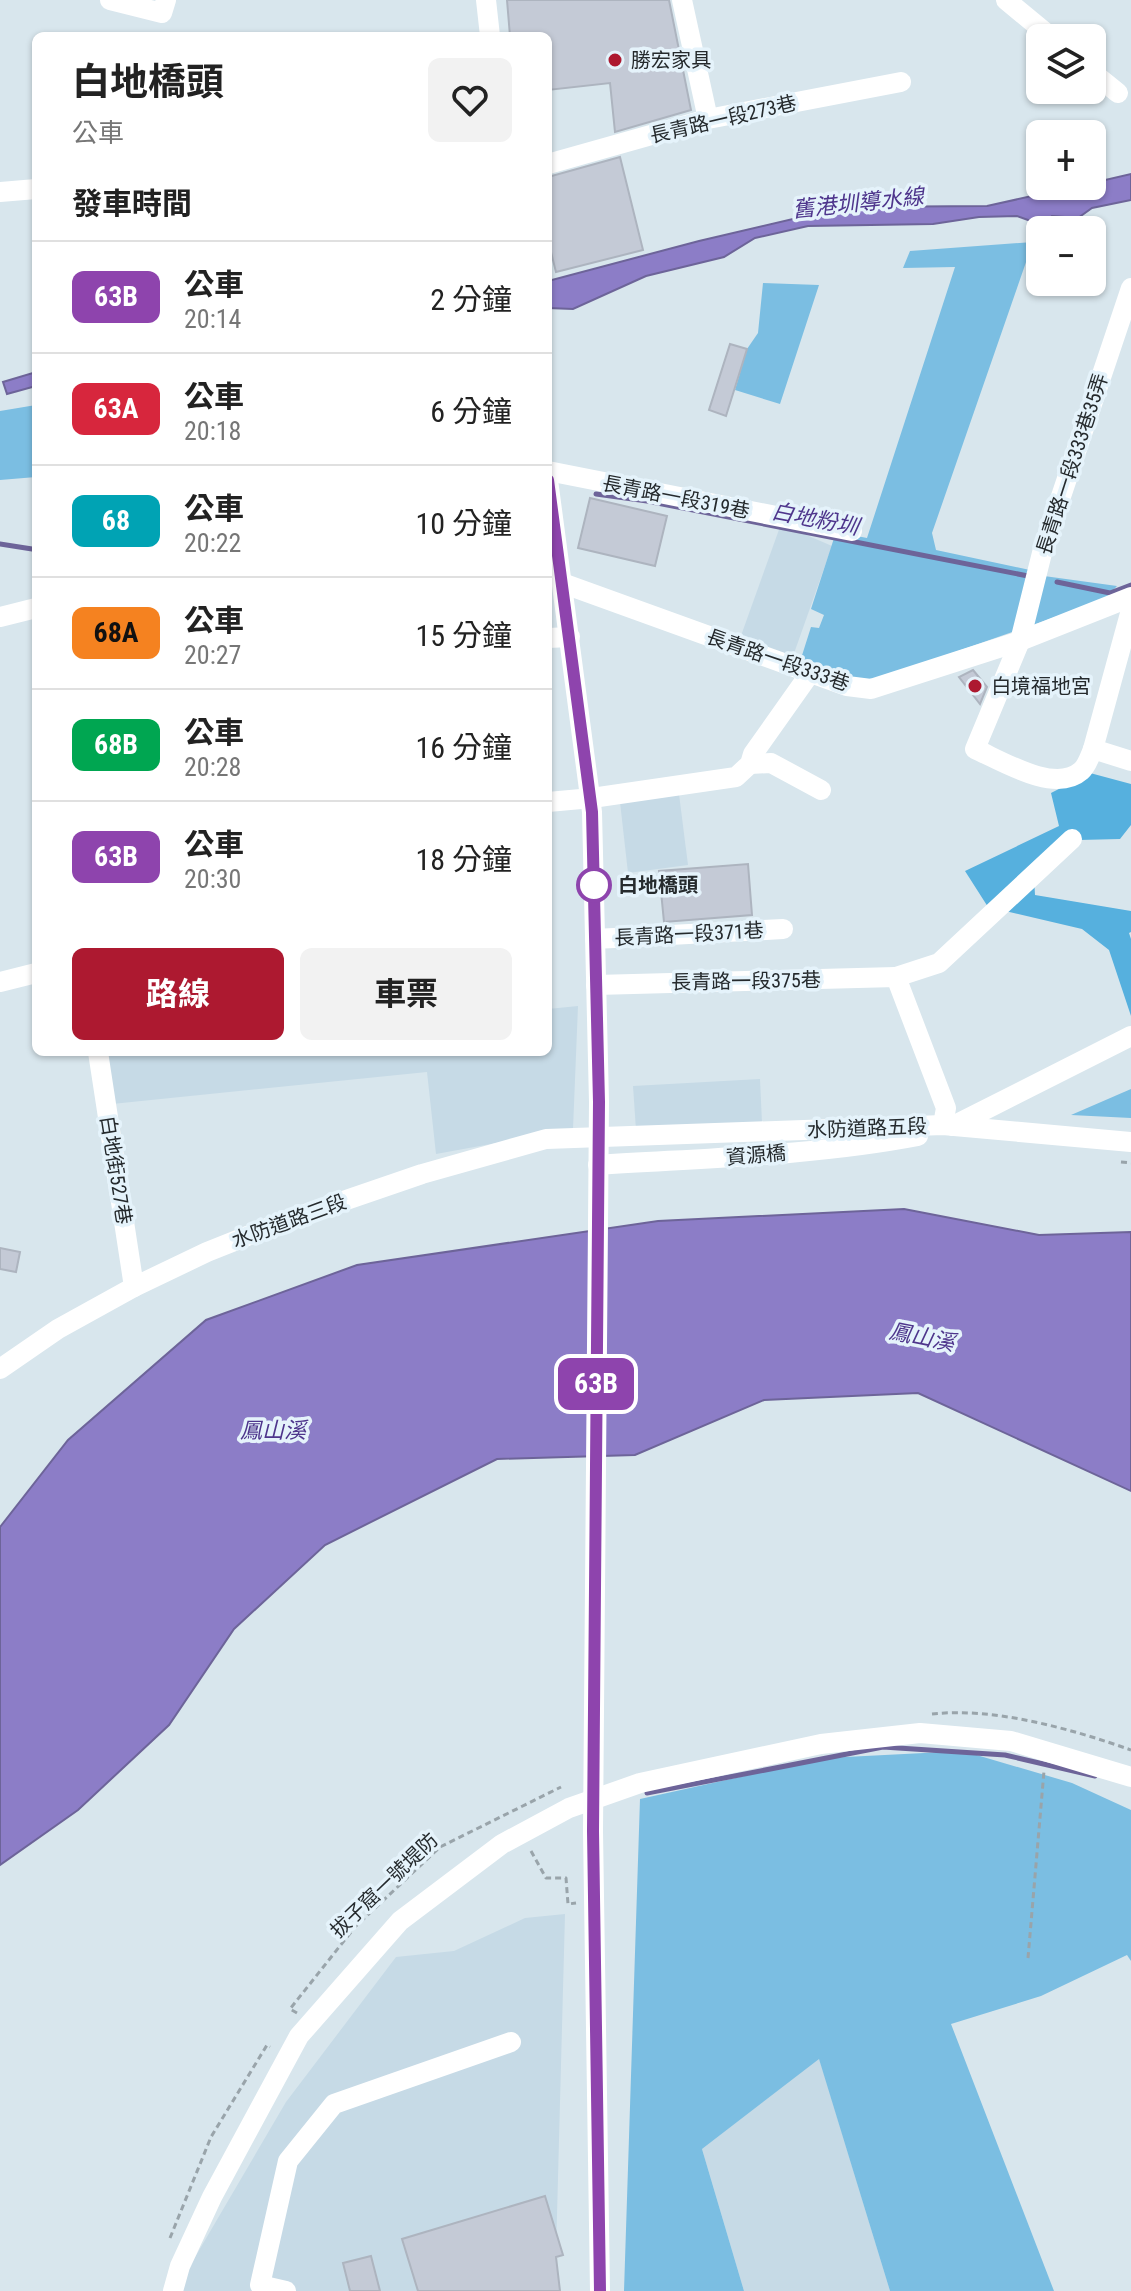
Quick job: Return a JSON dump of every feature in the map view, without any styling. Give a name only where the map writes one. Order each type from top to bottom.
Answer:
[{"type":"street","points":[[110,0],[162,13],[166,0]]},
{"type":"street","points":[[486,0],[490,32]]},
{"type":"street","points":[[682,0],[708,119]]},
{"type":"street","points":[[1006,0],[1035,24]]},
{"type":"street","name":"長青路一段273巷","points":[[552,163],[708,119],[901,82]]},
{"type":"street","points":[[1106,83],[1118,93]]},
{"type":"street","points":[[0,192],[32,189]]},
{"type":"street","name":"長青路一段333巷35弄","points":[[1093,749],[1085,769],[1072,778],[1043,779],[975,749],[1020,641],[1042,553],[1131,288]]},
{"type":"street","name":"長青路一段319巷","points":[[552,472],[852,531]]},
{"type":"street","points":[[552,509],[592,798],[599,1102],[593,1831],[600,2291]]},
{"type":"street","name":"長青路一段333巷","points":[[562,583],[847,686],[871,689],[1020,641],[1131,597]]},
{"type":"street","points":[[0,617],[32,607]]},
{"type":"street","points":[[1131,610],[1093,749],[1131,761]]},
{"type":"street","points":[[552,638],[570,637]]},
{"type":"street","points":[[552,802],[736,777],[750,764],[753,754],[811,672]]},
{"type":"street","points":[[750,764],[771,763],[821,790]]},
{"type":"street","name":"長青路一段375巷","points":[[596,985],[896,977],[939,963],[1072,839]]},
{"type":"street","name":"長青路一段371巷","points":[[595,939],[783,929]]},
{"type":"street","points":[[0,982],[32,974]]},
{"type":"street","points":[[896,977],[946,1108],[943,1125]]},
{"type":"street","name":"資源橋","points":[[598,1165],[753,1156],[878,1144],[944,1131],[1131,1036]]},
{"type":"street","name":"白地街527巷","points":[[99,1056],[134,1287]]},
{"type":"street","name":"水防道路五段","points":[[602,1137],[943,1125],[1131,1142]]},
{"type":"street","name":"水防道路三段","points":[[0,1369],[58,1329],[134,1287],[207,1252],[272,1226],[422,1174],[546,1139],[602,1137]]},
{"type":"street","points":[[173,2291],[180,2266],[212,2197],[299,2036],[400,1921],[502,1844],[569,1808],[640,1783],[821,1744],[920,1733],[1011,1741],[1131,1777]]},
{"type":"street","points":[[286,2291],[260,2285],[288,2161],[334,2104],[511,2042]]},
{"type":"path","points":[[1028,1958],[1044,1773]]},
{"type":"path","name":"拔子窟一號堤防","points":[[290,2009],[355,1927],[440,1847],[561,1787]]},
{"type":"path","points":[[522,1834],[546,1878],[566,1878]]},
{"type":"path","points":[[170,2240],[211,2137],[267,2045]]},
{"type":"shaded area","points":[[1026,243],[1026,262],[932,533],[936,550],[1030,570],[1044,576],[1117,586],[1104,600],[858,686],[798,668],[811,627],[819,628],[824,615],[811,609],[836,532],[867,538],[955,267],[903,268],[910,251]]},
{"type":"shaded area","points":[[763,283],[819,285],[780,404],[735,390],[747,349],[758,333]]},
{"type":"shaded area","points":[[32,406],[32,477],[0,480],[0,411]]},
{"type":"shaded area","points":[[781,524],[832,546],[792,659],[738,644]]},
{"type":"shaded area","points":[[1090,773],[1131,784],[1131,825],[1120,839],[1079,840],[1034,877],[1035,895],[1131,911],[1131,1016],[1109,950],[1082,929],[988,907],[965,871],[1059,826],[1051,793]]},
{"type":"shaded area","points":[[679,794],[688,865],[628,873],[620,802]]},
{"type":"shaded area","points":[[578,1006],[573,1129],[436,1154],[427,1072],[112,1104],[104,1056],[552,1056],[552,1009]]},
{"type":"shaded area","points":[[760,1079],[762,1123],[636,1130],[633,1086]]},
{"type":"shaded area","points":[[1131,1089],[1131,1118],[1071,1115]]},
{"type":"shaded area","points":[[963,1751],[1072,1783],[1131,1810],[1131,1961],[1127,1955],[1041,1996],[951,2024],[1054,2291],[890,2291],[819,2059],[702,2149],[744,2291],[624,2291],[640,1799],[826,1758]]},
{"type":"shaded area","points":[[565,1914],[555,2291],[180,2291],[184,2276],[286,2102],[396,1957],[454,1951],[525,1918]]},
{"type":"shaded area","points":[[819,2058],[890,2291],[744,2291],[702,2149]]},
{"type":"water","points":[[1131,174],[1131,200],[1092,208],[1081,216],[1026,216],[1026,219],[1017,216],[979,217],[933,224],[808,226],[755,238],[724,257],[646,276],[573,309],[552,308],[552,280],[699,241],[844,207],[987,206],[1026,197],[1026,200],[1106,200],[1106,180]]},
{"type":"water","points":[[32,373],[32,387],[7,394],[3,382]]},
{"type":"water","name":"鳳山溪","points":[[904,1209],[1039,1235],[1131,1232],[1131,1491],[918,1393],[764,1400],[635,1455],[497,1459],[325,1545],[234,1629],[169,1725],[78,1810],[0,1865],[0,1527],[68,1440],[206,1320],[357,1265],[658,1221]]},
{"type":"building","name":"勝宏家具","points":[[507,0],[669,0],[691,110],[615,132],[610,83],[552,90],[552,32],[510,32]]},
{"type":"building","points":[[620,157],[643,250],[556,272],[552,256],[552,176]]},
{"type":"building","points":[[730,344],[747,349],[726,416],[709,410]]},
{"type":"building","points":[[590,498],[667,516],[655,566],[578,548]]},
{"type":"building","name":"白境福地宮","points":[[973,670],[987,687],[980,704],[959,677]]},
{"type":"building","points":[[748,864],[752,915],[664,922],[659,871]]},
{"type":"building","points":[[0,1248],[20,1252],[16,1272],[0,1269]]},
{"type":"building","points":[[545,2196],[563,2255],[556,2257],[560,2291],[418,2291],[402,2239]]},
{"type":"building","points":[[371,2256],[380,2291],[350,2291],[343,2263]]},
{"type":"waterway","name":"白地粉圳","points":[[596,494],[647,501],[1028,576]]},
{"type":"waterway","name":"白地粉圳","points":[[0,544],[32,549]]},
{"type":"waterway","name":"白地粉圳","points":[[1057,582],[1110,593],[1131,585]]},
{"type":"waterway","points":[[647,1793],[883,1747],[1005,1755],[1095,1776]]},
{"type":"bus line","name":"63B","points":[[552,509],[592,798],[599,1102],[593,1831],[600,2291]]},
{"type":"place","name":"勝宏家具","points":[[615,60]]},
{"type":"place","name":"白境福地宮","points":[[975,686]]},
{"type":"place","name":"白地橋頭","points":[[594,885]]},
{"type":"water label","name":"舊港圳導水線","points":[[858,203]]}]
